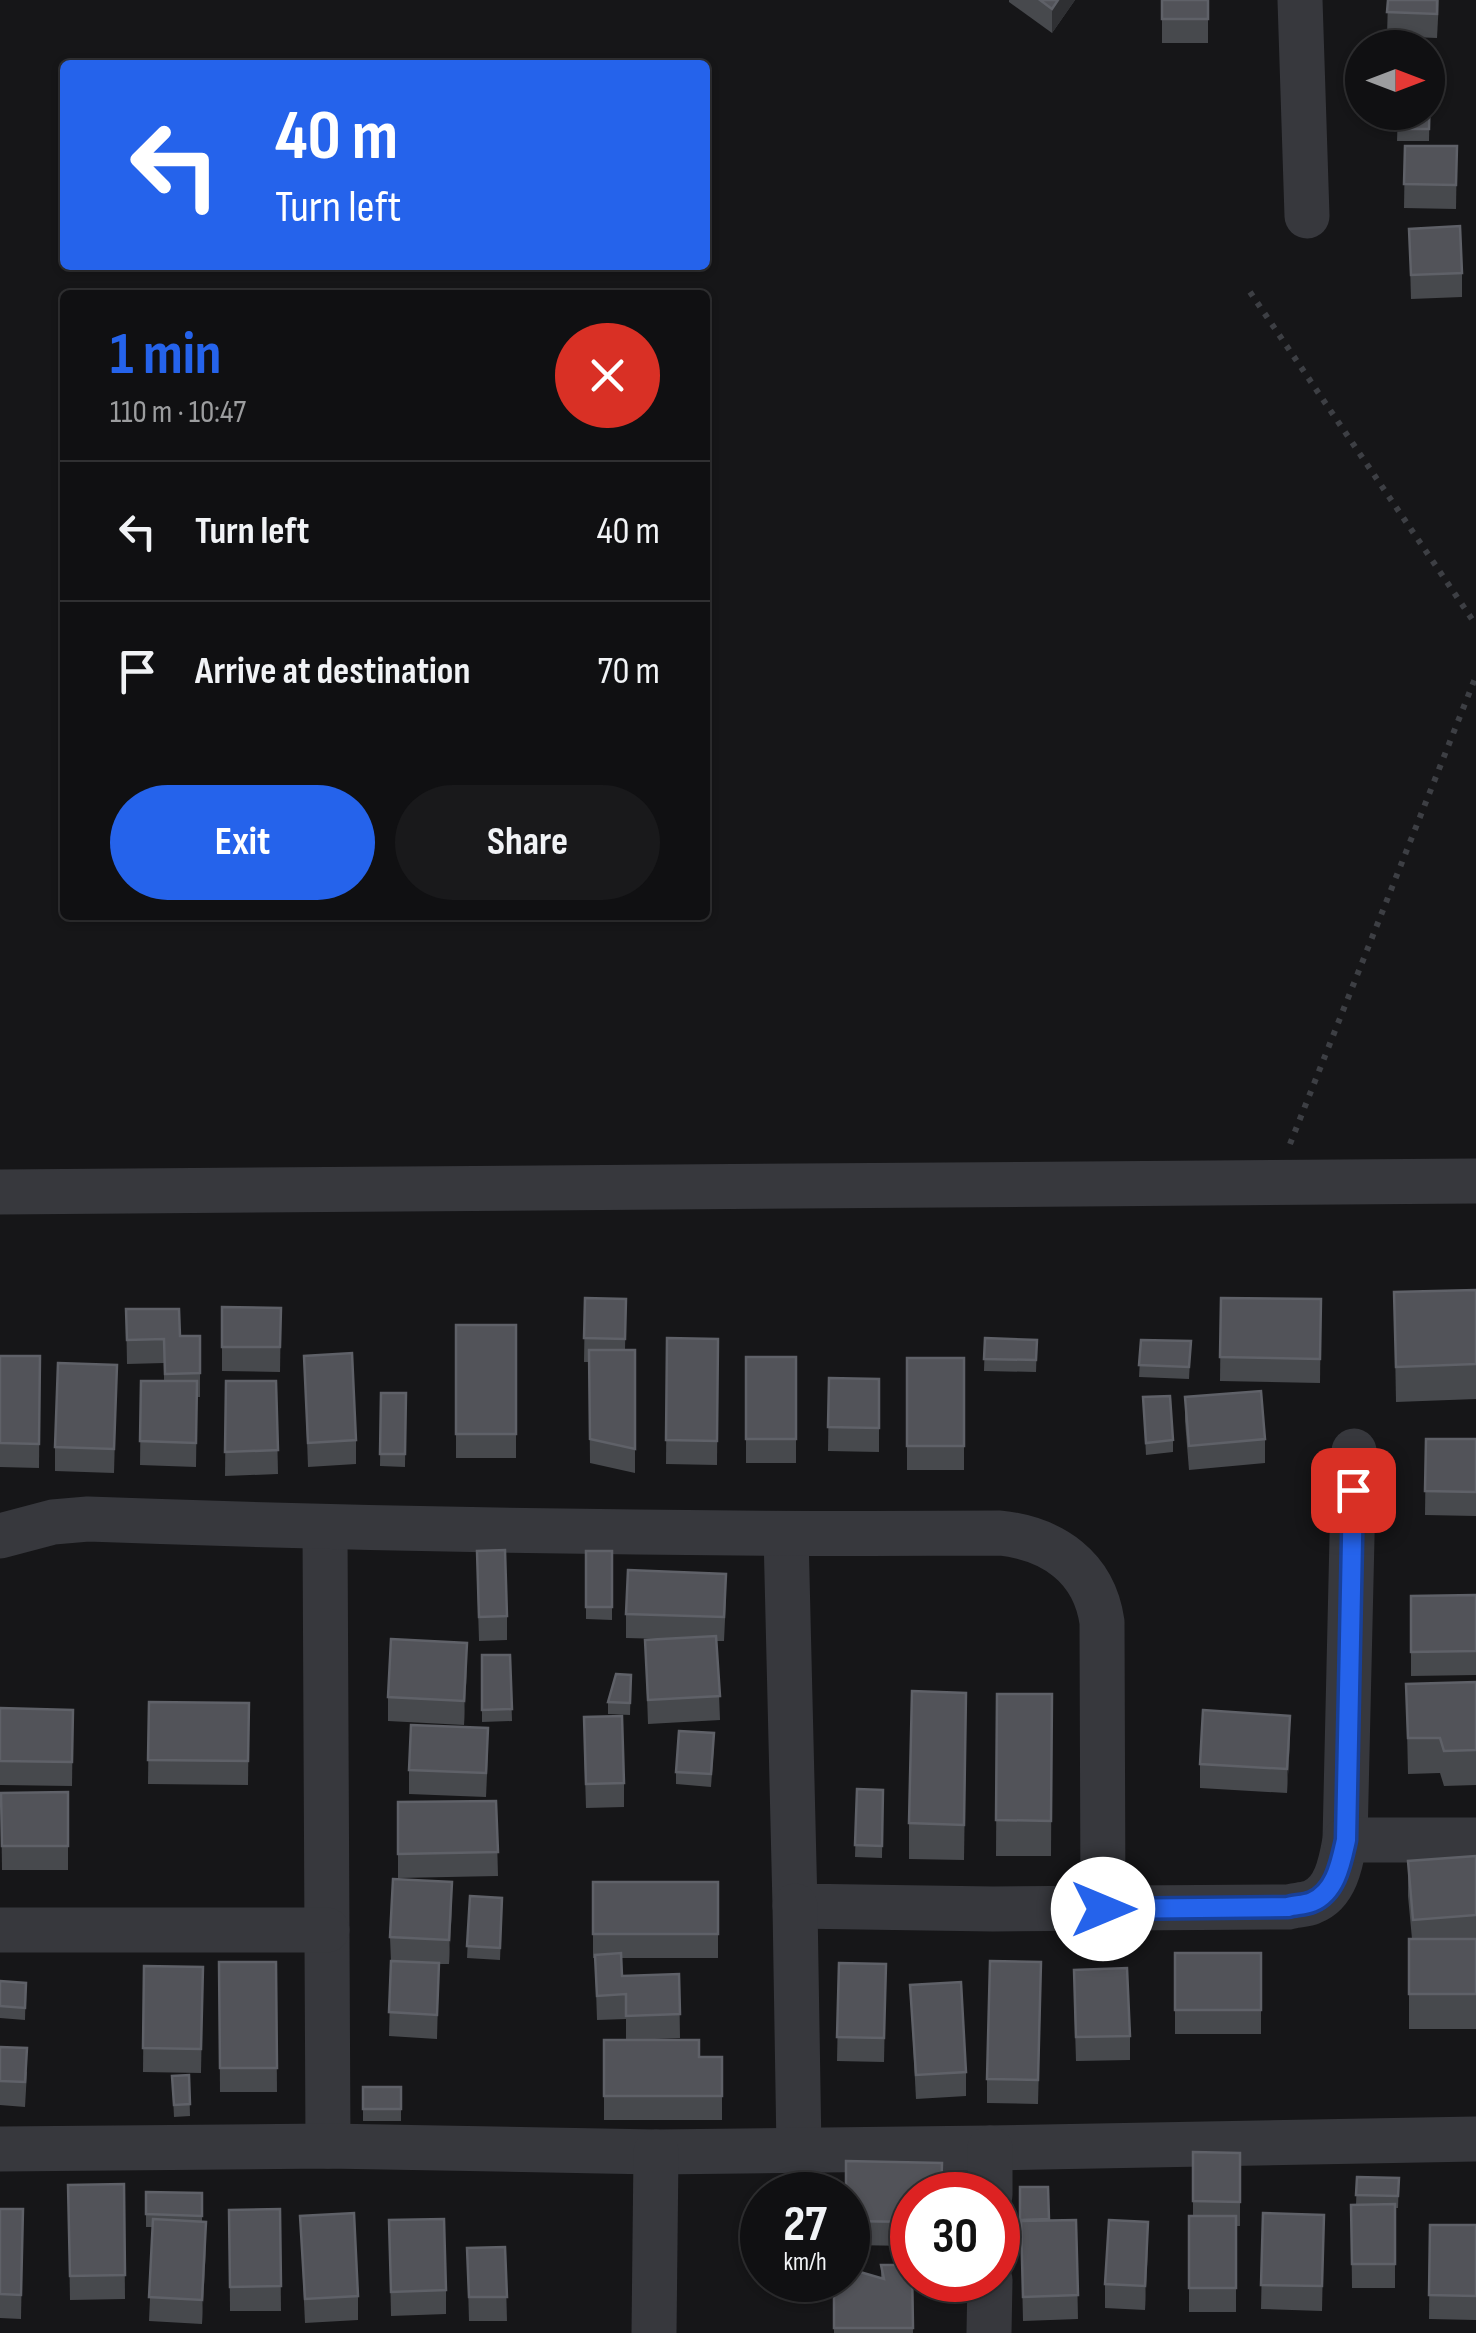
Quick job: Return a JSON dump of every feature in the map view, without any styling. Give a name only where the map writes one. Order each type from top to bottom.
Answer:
[{"type":"street","points":[[1300,0],[1307,216]]},
{"type":"street","points":[[0,1192],[1476,1181]]},
{"type":"street","points":[[795,1906],[1288,1907],[1313,1902],[1327,1891],[1340,1869],[1346,1840],[1354,1451]]},
{"type":"street","points":[[0,1536],[52,1522],[88,1519],[324,1528],[1022,1536],[1043,1544],[1080,1569],[1100,1604],[1103,1909]]},
{"type":"street","points":[[324,1528],[328,2146]]},
{"type":"street","points":[[786,1534],[800,2150]]},
{"type":"street","points":[[1346,1840],[1476,1840]]},
{"type":"street","points":[[0,1930],[327,1930]]},
{"type":"street","points":[[0,2149],[328,2146],[656,2152],[1476,2139]]},
{"type":"street","points":[[990,2148],[990,2172]]},
{"type":"street","points":[[654,2333],[656,2152]]},
{"type":"street","points":[[989,2333],[990,2302]]},
{"type":"path","points":[[1250,292],[1476,626]]},
{"type":"path","points":[[1274,1184],[1476,676]]},
{"type":"building","points":[[1040,0],[1058,0],[1052,9]]},
{"type":"building","points":[[1162,0],[1208,0],[1208,19],[1162,19]]},
{"type":"building","points":[[1388,0],[1437,0],[1437,14],[1387,12]]},
{"type":"building","points":[[1405,146],[1457,146],[1456,185],[1404,184]]},
{"type":"building","points":[[1460,226],[1462,273],[1411,275],[1409,229]]},
{"type":"building","points":[[1476,1290],[1476,1364],[1396,1367],[1394,1292]]},
{"type":"building","points":[[585,1298],[626,1299],[625,1339],[584,1338]]},
{"type":"building","points":[[1221,1298],[1321,1299],[1320,1359],[1220,1357]]},
{"type":"building","points":[[222,1307],[281,1308],[280,1347],[222,1347]]},
{"type":"building","points":[[126,1309],[179,1309],[180,1336],[200,1336],[200,1373],[165,1374],[164,1339],[127,1340]]},
{"type":"building","points":[[456,1325],[516,1325],[516,1434],[456,1434]]},
{"type":"building","points":[[667,1338],[718,1339],[717,1441],[666,1440]]},
{"type":"building","points":[[985,1338],[1037,1340],[1036,1360],[984,1359]]},
{"type":"building","points":[[1141,1340],[1191,1341],[1189,1367],[1139,1365]]},
{"type":"building","points":[[589,1350],[635,1350],[635,1449],[590,1439]]},
{"type":"building","points":[[352,1353],[356,1440],[308,1443],[304,1356]]},
{"type":"building","points":[[0,1356],[40,1356],[39,1444],[0,1443]]},
{"type":"building","points":[[746,1357],[796,1357],[796,1439],[746,1439]]},
{"type":"building","points":[[907,1358],[964,1358],[964,1446],[907,1446]]},
{"type":"building","points":[[58,1363],[117,1365],[114,1449],[55,1447]]},
{"type":"building","points":[[829,1378],[879,1379],[879,1428],[828,1427]]},
{"type":"building","points":[[141,1381],[197,1381],[196,1443],[140,1441]]},
{"type":"building","points":[[226,1381],[276,1381],[278,1450],[225,1452]]},
{"type":"building","points":[[1261,1391],[1265,1439],[1189,1446],[1185,1397]]},
{"type":"building","points":[[381,1393],[406,1393],[405,1454],[380,1454]]},
{"type":"building","points":[[1170,1396],[1173,1440],[1146,1443],[1143,1397]]},
{"type":"building","points":[[1426,1439],[1476,1439],[1476,1492],[1425,1491]]},
{"type":"building","points":[[505,1550],[507,1616],[479,1617],[477,1551]]},
{"type":"building","points":[[586,1551],[612,1551],[612,1607],[586,1607]]},
{"type":"building","points":[[628,1570],[726,1574],[724,1617],[626,1614]]},
{"type":"building","points":[[1476,1595],[1476,1651],[1411,1652],[1411,1596]]},
{"type":"building","points":[[716,1636],[720,1696],[648,1700],[645,1640]]},
{"type":"building","points":[[391,1639],[467,1643],[464,1701],[388,1697]]},
{"type":"building","points":[[482,1655],[510,1655],[512,1709],[482,1710]]},
{"type":"building","points":[[616,1674],[631,1675],[630,1703],[608,1702]]},
{"type":"building","points":[[1476,1682],[1476,1750],[1444,1751],[1440,1738],[1408,1738],[1406,1684]]},
{"type":"building","points":[[912,1691],[966,1693],[964,1825],[909,1823]]},
{"type":"building","points":[[997,1694],[1052,1694],[1051,1821],[996,1820]]},
{"type":"building","points":[[149,1702],[249,1703],[248,1761],[148,1760]]},
{"type":"building","points":[[0,1708],[73,1710],[72,1762],[0,1761]]},
{"type":"building","points":[[1203,1710],[1290,1716],[1287,1769],[1200,1764]]},
{"type":"building","points":[[622,1716],[624,1783],[586,1784],[584,1717]]},
{"type":"building","points":[[411,1725],[488,1728],[486,1773],[409,1770]]},
{"type":"building","points":[[679,1731],[714,1733],[711,1774],[676,1772]]},
{"type":"building","points":[[857,1789],[883,1790],[882,1846],[855,1845]]},
{"type":"building","points":[[68,1792],[68,1846],[2,1846],[1,1793]]},
{"type":"building","points":[[496,1801],[498,1852],[398,1854],[398,1802]]},
{"type":"building","points":[[1476,1856],[1476,1915],[1413,1920],[1408,1861]]},
{"type":"building","points":[[393,1879],[452,1882],[449,1940],[390,1937]]},
{"type":"building","points":[[593,1882],[718,1882],[718,1934],[593,1934]]},
{"type":"building","points":[[470,1896],[502,1898],[500,1948],[467,1946]]},
{"type":"building","points":[[1409,1939],[1476,1939],[1476,1994],[1409,1994]]},
{"type":"building","points":[[621,1953],[622,1976],[679,1974],[680,2014],[626,2016],[626,1994],[597,1996],[595,1955]]},
{"type":"building","points":[[1175,1953],[1261,1953],[1261,2010],[1175,2010]]},
{"type":"building","points":[[391,1961],[439,1963],[437,2015],[389,2012]]},
{"type":"building","points":[[990,1961],[1041,1962],[1038,2080],[987,2079]]},
{"type":"building","points":[[219,1962],[276,1962],[277,2068],[220,2068]]},
{"type":"building","points":[[839,1963],[886,1964],[884,2038],[837,2037]]},
{"type":"building","points":[[144,1966],[203,1967],[201,2049],[143,2048]]},
{"type":"building","points":[[1127,1968],[1130,2036],[1076,2037],[1074,1970]]},
{"type":"building","points":[[0,1981],[26,1983],[25,2008],[0,2006]]},
{"type":"building","points":[[961,1982],[966,2072],[916,2075],[910,1985]]},
{"type":"building","points":[[604,2040],[699,2040],[699,2057],[722,2057],[722,2096],[604,2096]]},
{"type":"building","points":[[0,2047],[27,2048],[25,2082],[0,2081]]},
{"type":"building","points":[[189,2075],[190,2104],[174,2105],[172,2076]]},
{"type":"building","points":[[363,2087],[401,2087],[401,2109],[363,2109]]},
{"type":"building","points":[[1193,2152],[1240,2153],[1240,2202],[1193,2201]]},
{"type":"building","points":[[846,2161],[942,2163],[942,2172],[890,2172],[890,2222],[870,2221],[870,2172],[846,2172]]},
{"type":"building","points":[[1357,2177],[1399,2178],[1398,2196],[1356,2195]]},
{"type":"building","points":[[124,2184],[125,2275],[70,2276],[68,2185]]},
{"type":"building","points":[[1020,2187],[1048,2187],[1049,2219],[1020,2220]]},
{"type":"building","points":[[146,2192],[202,2193],[202,2216],[146,2214]]},
{"type":"building","points":[[1395,2204],[1395,2264],[1352,2264],[1351,2205]]},
{"type":"building","points":[[0,2209],[23,2209],[21,2295],[0,2294]]},
{"type":"building","points":[[280,2209],[281,2286],[230,2287],[229,2210]]},
{"type":"building","points":[[354,2213],[358,2296],[305,2299],[300,2216]]},
{"type":"building","points":[[1263,2213],[1324,2215],[1322,2286],[1261,2285]]},
{"type":"building","points":[[1189,2216],[1236,2216],[1236,2288],[1189,2288]]},
{"type":"building","points":[[153,2219],[206,2222],[202,2300],[149,2297]]},
{"type":"building","points":[[444,2219],[446,2290],[391,2292],[389,2220]]},
{"type":"building","points":[[1076,2220],[1078,2295],[1023,2297],[1021,2221]]},
{"type":"building","points":[[1109,2220],[1148,2222],[1145,2286],[1105,2284]]},
{"type":"building","points":[[1430,2225],[1476,2225],[1476,2296],[1429,2295]]},
{"type":"building","points":[[505,2247],[507,2297],[469,2297],[467,2248]]},
{"type":"building","points":[[881,2265],[890,2265],[890,2302],[913,2302],[913,2328],[834,2328],[834,2302],[870,2302],[870,2275],[884,2279]]},
{"type":"route","points":[[1103,1909],[1288,1907],[1313,1902],[1327,1891],[1340,1869],[1346,1840],[1353,1490]]}]
